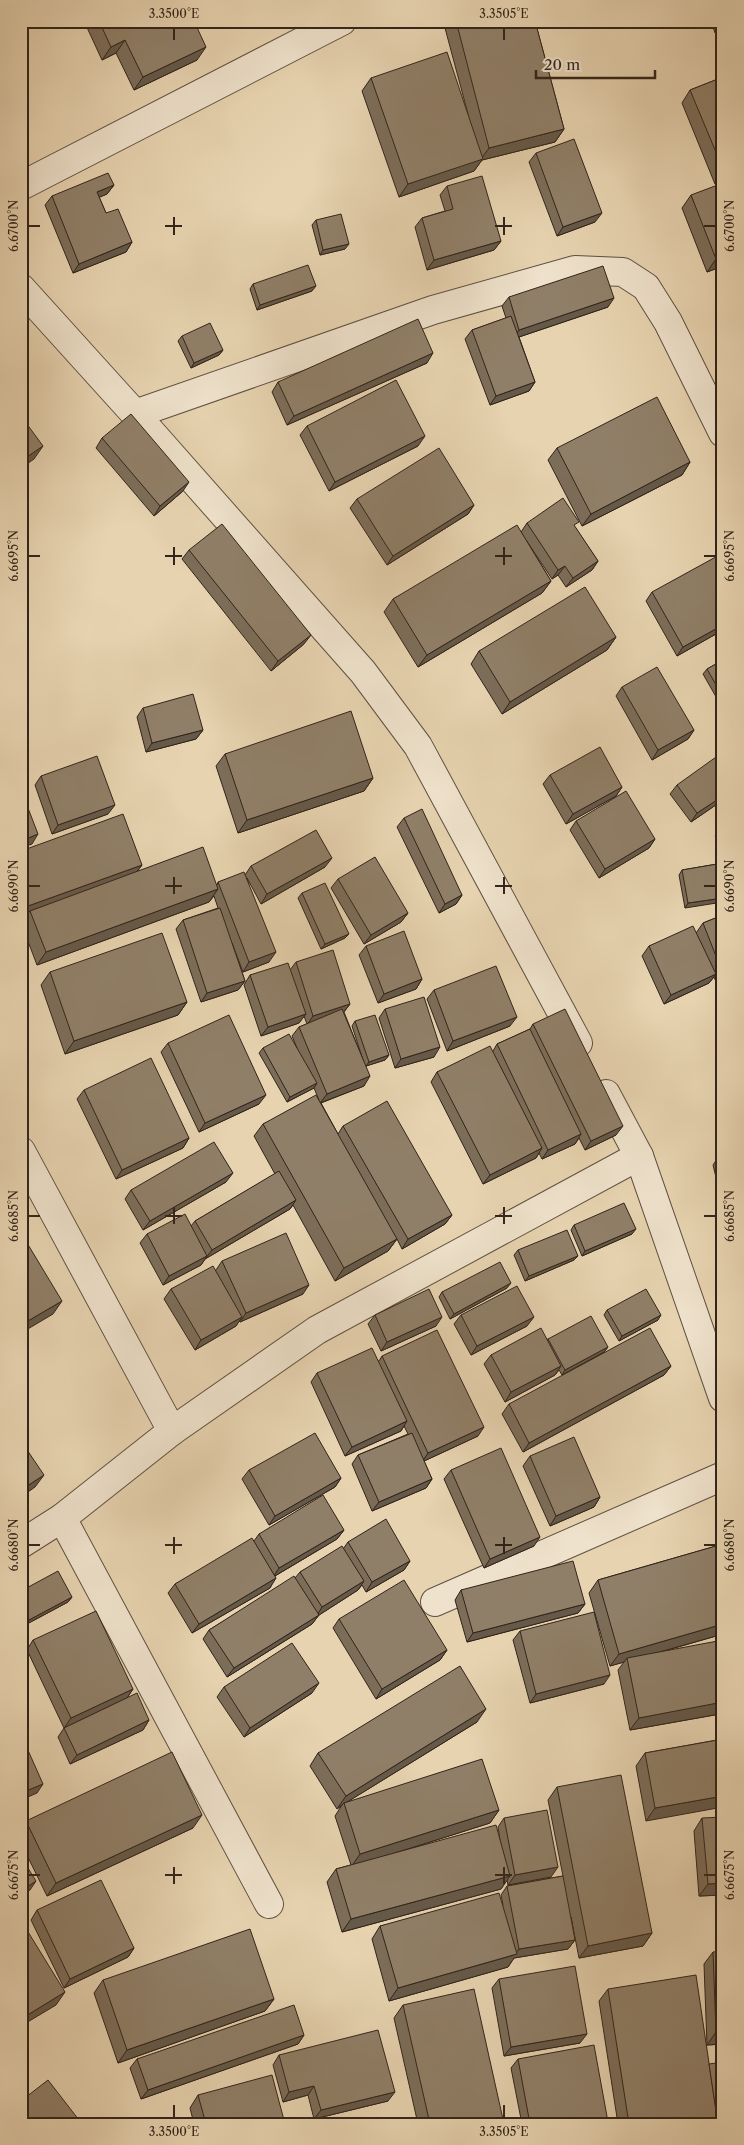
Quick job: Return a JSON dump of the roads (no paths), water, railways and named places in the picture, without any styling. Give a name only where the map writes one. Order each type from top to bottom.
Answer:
[{"type":"street","points":[[21,186],[342,21]]},
{"type":"street","points":[[136,414],[433,310],[575,270],[623,272],[646,287],[668,322],[723,433]]},
{"type":"street","points":[[21,288],[136,414],[363,672],[418,746],[639,1156],[723,1398]]},
{"type":"street","points":[[21,1151],[172,1431]]},
{"type":"street","points":[[21,1544],[62,1518],[172,1431],[317,1330],[639,1156]]},
{"type":"street","points":[[435,1602],[723,1476]]},
{"type":"street","points":[[62,1518],[269,1904]]}]
